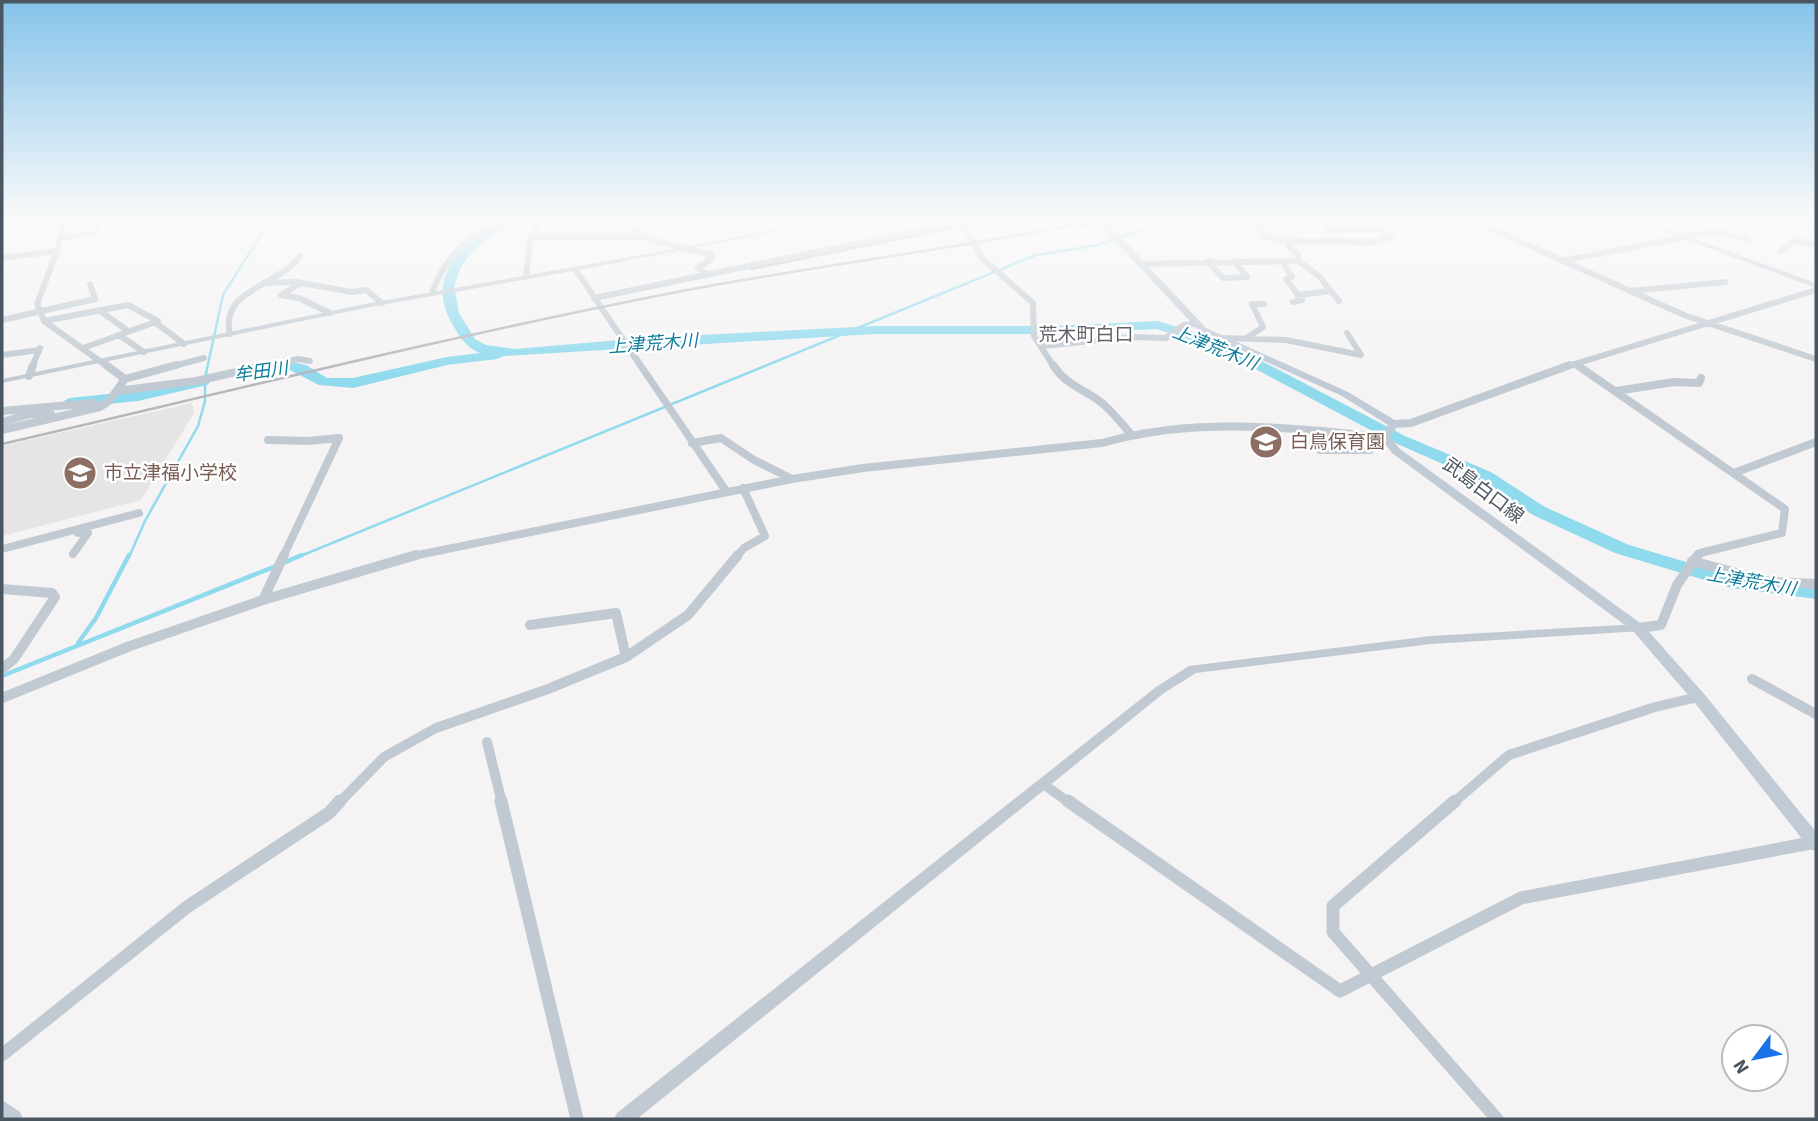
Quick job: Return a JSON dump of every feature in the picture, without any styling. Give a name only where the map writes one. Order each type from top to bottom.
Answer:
[{"type":"main road","name":"武島白口線","points":[[1147,272],[1189,325],[1345,394],[1391,430],[1396,451],[1638,628],[1698,697],[1816,843]]},
{"type":"main road","points":[[1775,272],[1816,288]]},
{"type":"main road","points":[[2,1110],[13,1119]]},
{"type":"street","points":[[49,272],[37,304],[44,321],[125,379]]},
{"type":"street","points":[[230,334],[228,320],[234,303],[284,272]]},
{"type":"street","points":[[432,293],[438,272]]},
{"type":"street","points":[[526,277],[527,272]]},
{"type":"street","points":[[2,382],[330,313],[551,272]]},
{"type":"street","points":[[577,272],[726,491]]},
{"type":"street","points":[[594,298],[714,272]]},
{"type":"street","points":[[997,272],[1033,303],[1034,336],[1060,376],[1078,390],[1098,400],[1130,433]]},
{"type":"street","points":[[1218,272],[1223,278],[1247,277],[1243,272]]},
{"type":"street","points":[[1289,272],[1292,277],[1286,279],[1295,299],[1331,290]]},
{"type":"street","points":[[1314,272],[1339,301]]},
{"type":"street","points":[[1586,272],[1706,323],[1816,359]]},
{"type":"street","points":[[264,283],[296,282],[352,292],[366,290],[382,303]]},
{"type":"street","points":[[1627,291],[1725,282]]},
{"type":"street","points":[[2,320],[95,299],[90,284]]},
{"type":"street","points":[[299,284],[281,296],[299,298],[330,313]]},
{"type":"street","points":[[2,698],[130,646],[263,600],[403,558],[792,479],[863,468],[1102,443],[1130,433],[1160,428],[1280,428],[1321,432],[1391,430],[1575,364],[1816,288]]},
{"type":"street","points":[[44,321],[128,304],[158,321],[155,322]]},
{"type":"street","points":[[1248,337],[1263,327],[1252,304],[1264,304]]},
{"type":"street","points":[[99,310],[128,331]]},
{"type":"street","points":[[155,322],[184,344]]},
{"type":"street","points":[[83,348],[155,322]]},
{"type":"street","points":[[1042,346],[1132,337],[1168,337],[1189,325]]},
{"type":"street","points":[[1220,338],[1287,340],[1338,354],[1361,355],[1347,333]]},
{"type":"street","points":[[119,335],[144,352]]},
{"type":"street","points":[[2,355],[40,348],[29,376]]},
{"type":"street","points":[[180,353],[184,363],[181,374]]},
{"type":"street","points":[[9,362],[13,354]]},
{"type":"street","points":[[2,430],[100,407],[109,401],[125,379],[204,358]]},
{"type":"street","points":[[117,391],[196,381],[298,359],[310,361]]},
{"type":"street","points":[[623,1119],[1160,690],[1193,669],[1431,640],[1661,625],[1691,563],[1700,552],[1782,533],[1785,509],[1575,364]]},
{"type":"street","points":[[1616,391],[1674,382],[1699,383],[1701,377]]},
{"type":"street","points":[[2,411],[93,403],[100,407]]},
{"type":"street","points":[[2,422],[41,413],[51,414],[52,418]]},
{"type":"street","points":[[1321,432],[1331,450]]},
{"type":"street","points":[[263,600],[339,438],[268,440]]},
{"type":"street","points":[[692,443],[721,438],[754,460],[792,479]]},
{"type":"street","points":[[1734,473],[1816,442]]},
{"type":"street","points":[[1320,450],[1370,450]]},
{"type":"street","points":[[2,1055],[187,907],[329,813],[384,757],[436,728],[548,689],[626,657],[688,615],[737,554],[765,536],[743,488]]},
{"type":"street","points":[[2,549],[139,513]]},
{"type":"street","points":[[62,533],[88,533],[73,554]]},
{"type":"street","points":[[1691,563],[1758,578],[1806,586],[1816,584]]},
{"type":"street","points":[[2,589],[52,593],[55,597],[15,659],[2,669]]},
{"type":"street","points":[[530,625],[616,613],[626,657]]},
{"type":"street","points":[[1752,679],[1816,714]]},
{"type":"street","points":[[1497,1119],[1333,932],[1332,906],[1509,755],[1698,697]]},
{"type":"street","points":[[487,742],[577,1119]]},
{"type":"street","points":[[1043,784],[1340,991],[1521,898],[1816,843]]},
{"type":"shaded area","name":"市立津福小学校","points":[[192,403],[194,413],[141,500],[2,536],[2,446]]},
{"type":"waterway","points":[[129,557],[145,521],[198,426],[205,401],[205,378],[223,295],[237,272]]},
{"type":"waterway","name":"上津荒木川","points":[[453,272],[448,286],[452,313],[470,342],[482,349],[515,353],[643,342],[875,330],[1054,330],[1158,325],[1201,339],[1249,360],[1399,439],[1485,476],[1539,511],[1622,549],[1731,582],[1816,593]]},
{"type":"waterway","points":[[298,557],[994,272]]},
{"type":"waterway","name":"牟田川","points":[[259,370],[288,365],[301,368],[324,382],[353,383],[447,361],[497,355]]},
{"type":"waterway","name":"牟田川","points":[[69,403],[138,396],[202,382]]},
{"type":"waterway","points":[[78,643],[96,618],[129,555]]},
{"type":"waterway","points":[[283,563],[302,555]]},
{"type":"waterway","points":[[2,676],[276,566]]},
{"type":"railway","points":[[2,444],[507,327],[677,292],[791,272]]},
{"type":"place","name":"白鳥保育園","points":[[1266,442]]},
{"type":"place","name":"市立津福小学校","points":[[80,473]]},
{"type":"district","name":"荒木町白口","points":[[1086,335]]}]
